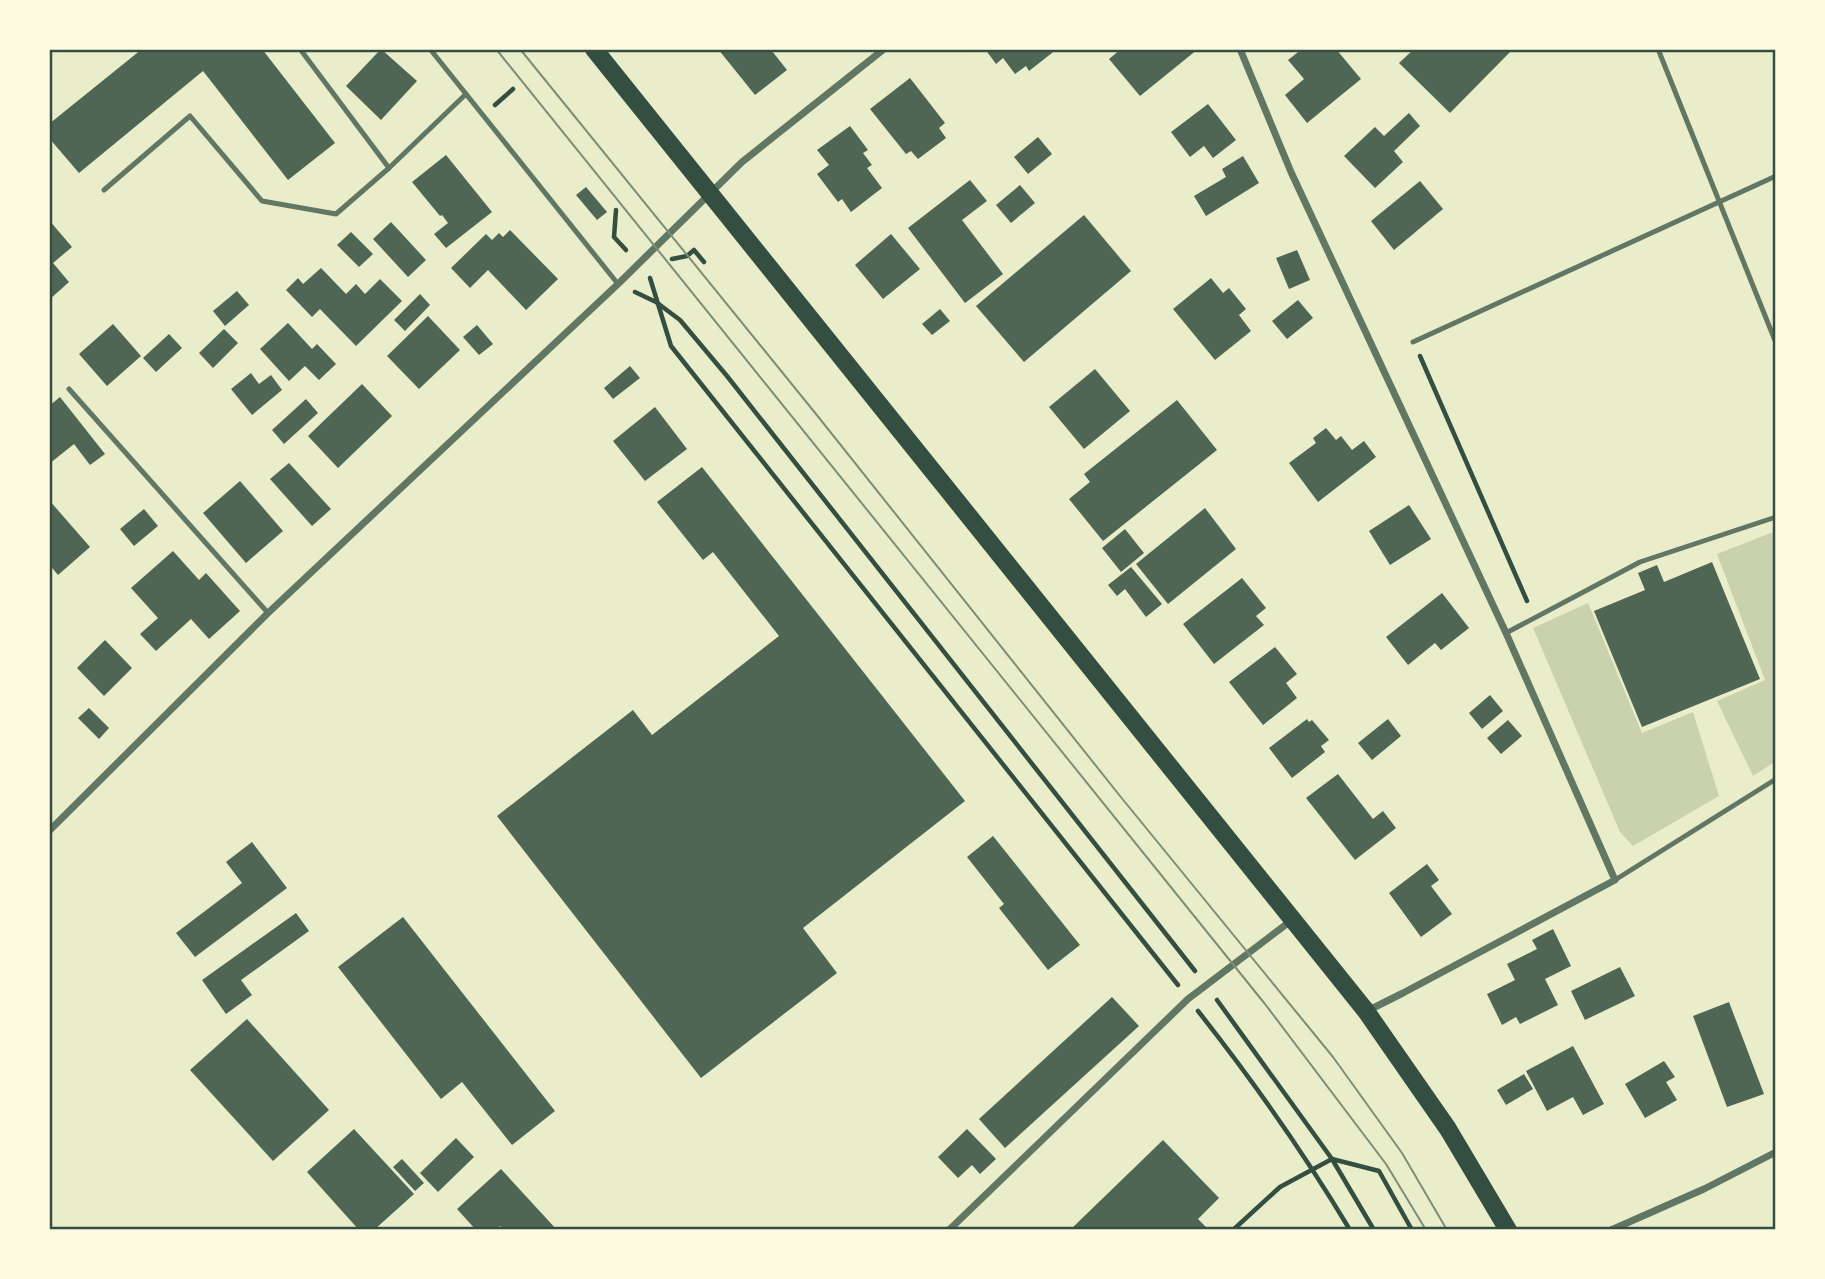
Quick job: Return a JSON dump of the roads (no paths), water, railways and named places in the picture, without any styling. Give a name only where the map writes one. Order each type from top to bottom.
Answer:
[{"type":"main road","points":[[594,49],[1366,1011],[1448,1129],[1508,1230]]},
{"type":"street","points":[[49,831],[268,613],[618,284],[742,162],[884,49]]},
{"type":"street","points":[[1240,49],[1291,172],[1506,633],[1615,880],[1366,1011]]},
{"type":"street","points":[[949,1230],[1188,999],[1293,920]]},
{"type":"street","points":[[1611,1230],[1704,1189],[1776,1152]]},
{"type":"lane","points":[[300,49],[389,168]]},
{"type":"lane","points":[[430,49],[618,284]]},
{"type":"lane","points":[[1658,49],[1776,343]]},
{"type":"lane","points":[[104,190],[190,116],[262,201],[336,214],[389,168],[466,94]]},
{"type":"lane","points":[[1413,342],[1776,176]]},
{"type":"lane","points":[[69,389],[268,613]]},
{"type":"lane","points":[[1506,633],[1640,562],[1776,517]]},
{"type":"lane","points":[[1615,880],[1776,779]]},
{"type":"tram line","points":[[496,49],[1265,1004],[1386,1164],[1426,1230]]},
{"type":"tram line","points":[[520,49],[1333,1057],[1402,1153],[1447,1230]]}]
